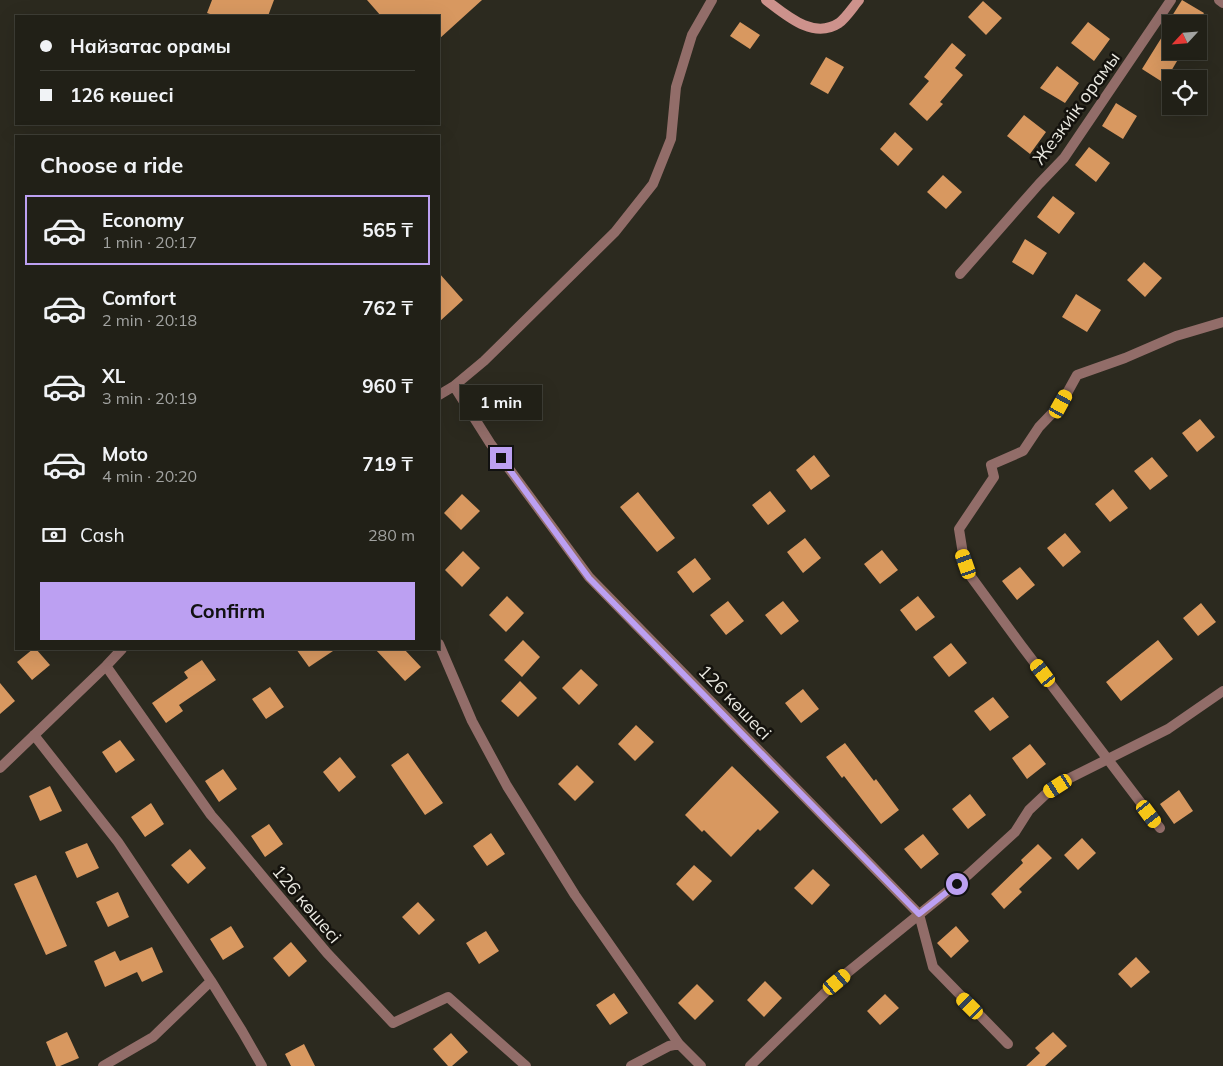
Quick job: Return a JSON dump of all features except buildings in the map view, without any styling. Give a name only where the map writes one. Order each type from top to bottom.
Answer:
[{"type":"main road","points":[[766,0],[792,20],[810,27],[827,29],[840,23],[859,0]]},
{"type":"street","points":[[440,394],[454,386],[484,361],[615,232],[653,184],[671,138],[676,87],[692,34],[712,0]]},
{"type":"street","name":"Жезкиік орамы","points":[[960,274],[1064,158],[1172,0]]},
{"type":"street","points":[[1220,0],[1223,3]]},
{"type":"street","points":[[1160,828],[969,574],[963,554],[959,529],[994,477],[991,465],[1023,452],[1039,427],[1061,404],[1077,375],[1125,358],[1176,336],[1223,322]]},
{"type":"street","name":"126 көшесі","points":[[454,386],[490,443],[589,578],[919,914]]},
{"type":"street","points":[[440,646],[472,721],[507,786],[574,895],[679,1044],[701,1066]]},
{"type":"street","points":[[0,768],[121,650]]},
{"type":"street","name":"126 көшесі","points":[[106,666],[211,815],[328,953],[393,1023],[448,997],[526,1066]]},
{"type":"street","points":[[750,1066],[837,982],[969,874],[1015,832],[1029,810],[1047,793],[1068,779],[1168,729],[1223,691]]},
{"type":"street","points":[[34,735],[118,842],[211,981],[262,1066]]},
{"type":"street","points":[[919,914],[932,967],[1008,1044]]},
{"type":"street","points":[[103,1066],[153,1037],[211,981]]},
{"type":"street","points":[[631,1066],[669,1046],[679,1044]]},
{"type":"route","points":[[501,458],[589,578],[919,914],[957,884]]}]
